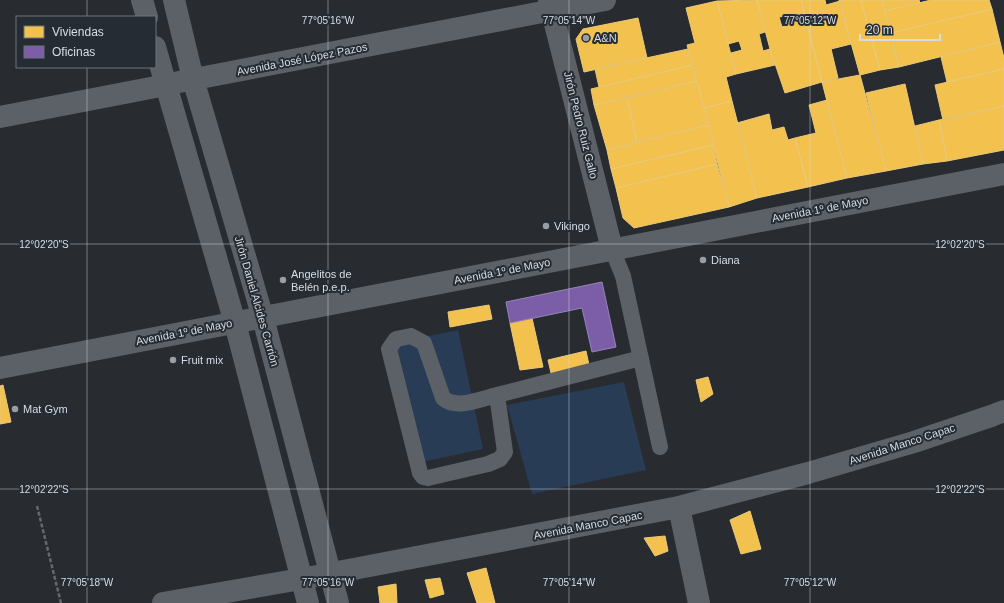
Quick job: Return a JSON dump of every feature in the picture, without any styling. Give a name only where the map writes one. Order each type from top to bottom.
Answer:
[{"type":"street","points":[[142,0],[147,16]]},
{"type":"street","name":"Jirón Daniel Alcides Carrión","points":[[174,0],[193,79],[263,318],[338,603]]},
{"type":"street","name":"Avenida José López Pazos","points":[[0,116],[166,85],[550,5],[605,0]]},
{"type":"street","name":"Jirón Pedro Ruiz Gallo","points":[[550,5],[612,249]]},
{"type":"street","points":[[156,50],[235,323],[308,603]]},
{"type":"street","name":"Avenida 1º de Mayo","points":[[0,368],[1004,174]]},
{"type":"street","name":"Avenida Manco Capac","points":[[163,603],[301,579],[679,507],[808,473],[914,442],[997,413]]},
{"type":"street","points":[[679,507],[698,603]]},
{"type":"lane","points":[[612,249],[623,276],[660,447]]},
{"type":"lane","points":[[496,395],[505,452],[500,459],[428,478],[423,477],[420,473],[388,349],[396,339],[411,336],[424,343],[443,398],[448,403],[456,404],[640,358]]},
{"type":"path","points":[[37,506],[61,603]]},
{"type":"shaded area","points":[[458,330],[483,449],[422,462],[396,343]]},
{"type":"shaded area","points":[[624,382],[646,470],[532,494],[507,405]]},
{"type":"building: Viviendas","points":[[757,0],[801,0],[822,82],[785,93],[770,49]],"holes":[[[786,16],[788,25],[782,27],[779,17]]]},
{"type":"building: Viviendas","points":[[757,0],[765,32],[759,34],[763,51],[770,49],[775,65],[736,74],[731,53],[742,50],[739,41],[728,44],[717,1]]},
{"type":"building: Viviendas","points":[[801,0],[825,0],[826,5],[840,1],[851,44],[831,49],[838,78],[822,82]]},
{"type":"building: Viviendas","points":[[839,0],[861,0],[880,70],[860,75]]},
{"type":"building: Viviendas","points":[[861,0],[882,0],[899,67],[880,70]]},
{"type":"building: Viviendas","points":[[882,0],[919,0],[920,3],[885,11]]},
{"type":"building: Viviendas","points":[[931,0],[989,0],[992,9],[891,33],[885,11]]},
{"type":"building: Viviendas","points":[[717,1],[736,74],[726,77],[732,101],[704,108],[687,45],[695,43],[686,8]]},
{"type":"building: Viviendas","points":[[992,9],[1000,42],[899,67],[891,33]]},
{"type":"building: Viviendas","points":[[638,18],[647,58],[584,72],[576,39],[583,29]]},
{"type":"building: Viviendas","points":[[1000,42],[1004,58],[1004,69],[947,82],[941,57]]},
{"type":"building: Viviendas","points":[[688,49],[693,65],[599,87],[595,69]]},
{"type":"building: Viviendas","points":[[693,65],[697,81],[594,105],[591,89]]},
{"type":"building: Viviendas","points":[[1004,69],[1004,106],[943,120],[935,85]]},
{"type":"building: Viviendas","points":[[860,75],[886,171],[847,178],[822,82]]},
{"type":"building: Viviendas","points":[[697,81],[708,125],[637,142],[627,98]]},
{"type":"building: Viviendas","points":[[905,84],[923,164],[886,171],[866,93]]},
{"type":"building: Viviendas","points":[[627,98],[637,142],[607,150],[594,105]]},
{"type":"building: Viviendas","points":[[827,100],[847,178],[808,187],[795,138],[816,133],[809,105]]},
{"type":"building: Viviendas","points":[[732,101],[757,198],[729,207],[704,108]]},
{"type":"building: Viviendas","points":[[1004,106],[1004,150],[947,161],[939,120]]},
{"type":"building: Viviendas","points":[[769,114],[772,130],[784,127],[788,140],[795,138],[808,187],[757,198],[737,123]]},
{"type":"building: Viviendas","points":[[939,120],[947,161],[923,164],[915,126]]},
{"type":"building: Viviendas","points":[[708,125],[713,145],[611,169],[607,150]]},
{"type":"building: Viviendas","points":[[713,145],[717,164],[616,188],[611,169]]},
{"type":"building: Viviendas","points":[[717,164],[729,207],[634,228],[623,218],[616,188]]},
{"type":"building: Viviendas","points":[[489,305],[492,319],[450,327],[448,312]]},
{"type":"building: Viviendas","points":[[532,318],[543,367],[520,370],[510,323]]},
{"type":"building: Viviendas","points":[[586,351],[589,365],[551,373],[548,360]]},
{"type":"building: Viviendas","points":[[708,377],[713,394],[701,402],[696,380]]},
{"type":"building: Viviendas","points":[[3,385],[11,422],[0,424],[0,386]]},
{"type":"building: Viviendas","points":[[750,511],[761,549],[741,554],[730,520]]},
{"type":"building: Viviendas","points":[[665,536],[668,551],[655,556],[644,538]]},
{"type":"building: Viviendas","points":[[486,568],[495,603],[477,603],[467,573]]},
{"type":"building: Viviendas","points":[[440,578],[444,594],[430,598],[425,580]]},
{"type":"building: Viviendas","points":[[396,584],[397,603],[380,603],[378,587]]},
{"type":"building: Oficinas","points":[[602,282],[616,347],[592,352],[582,308],[510,323],[506,302]]},
{"type":"place","name":"A&N","points":[[586,38]]},
{"type":"place","name":"Vikingo","points":[[546,226]]},
{"type":"place","name":"Diana","points":[[703,260]]},
{"type":"place","name":"Angelitos de Belén p.e.p.","points":[[283,280]]},
{"type":"place","name":"Fruit mix","points":[[173,360]]},
{"type":"place","name":"Mat Gym","points":[[15,409]]}]
